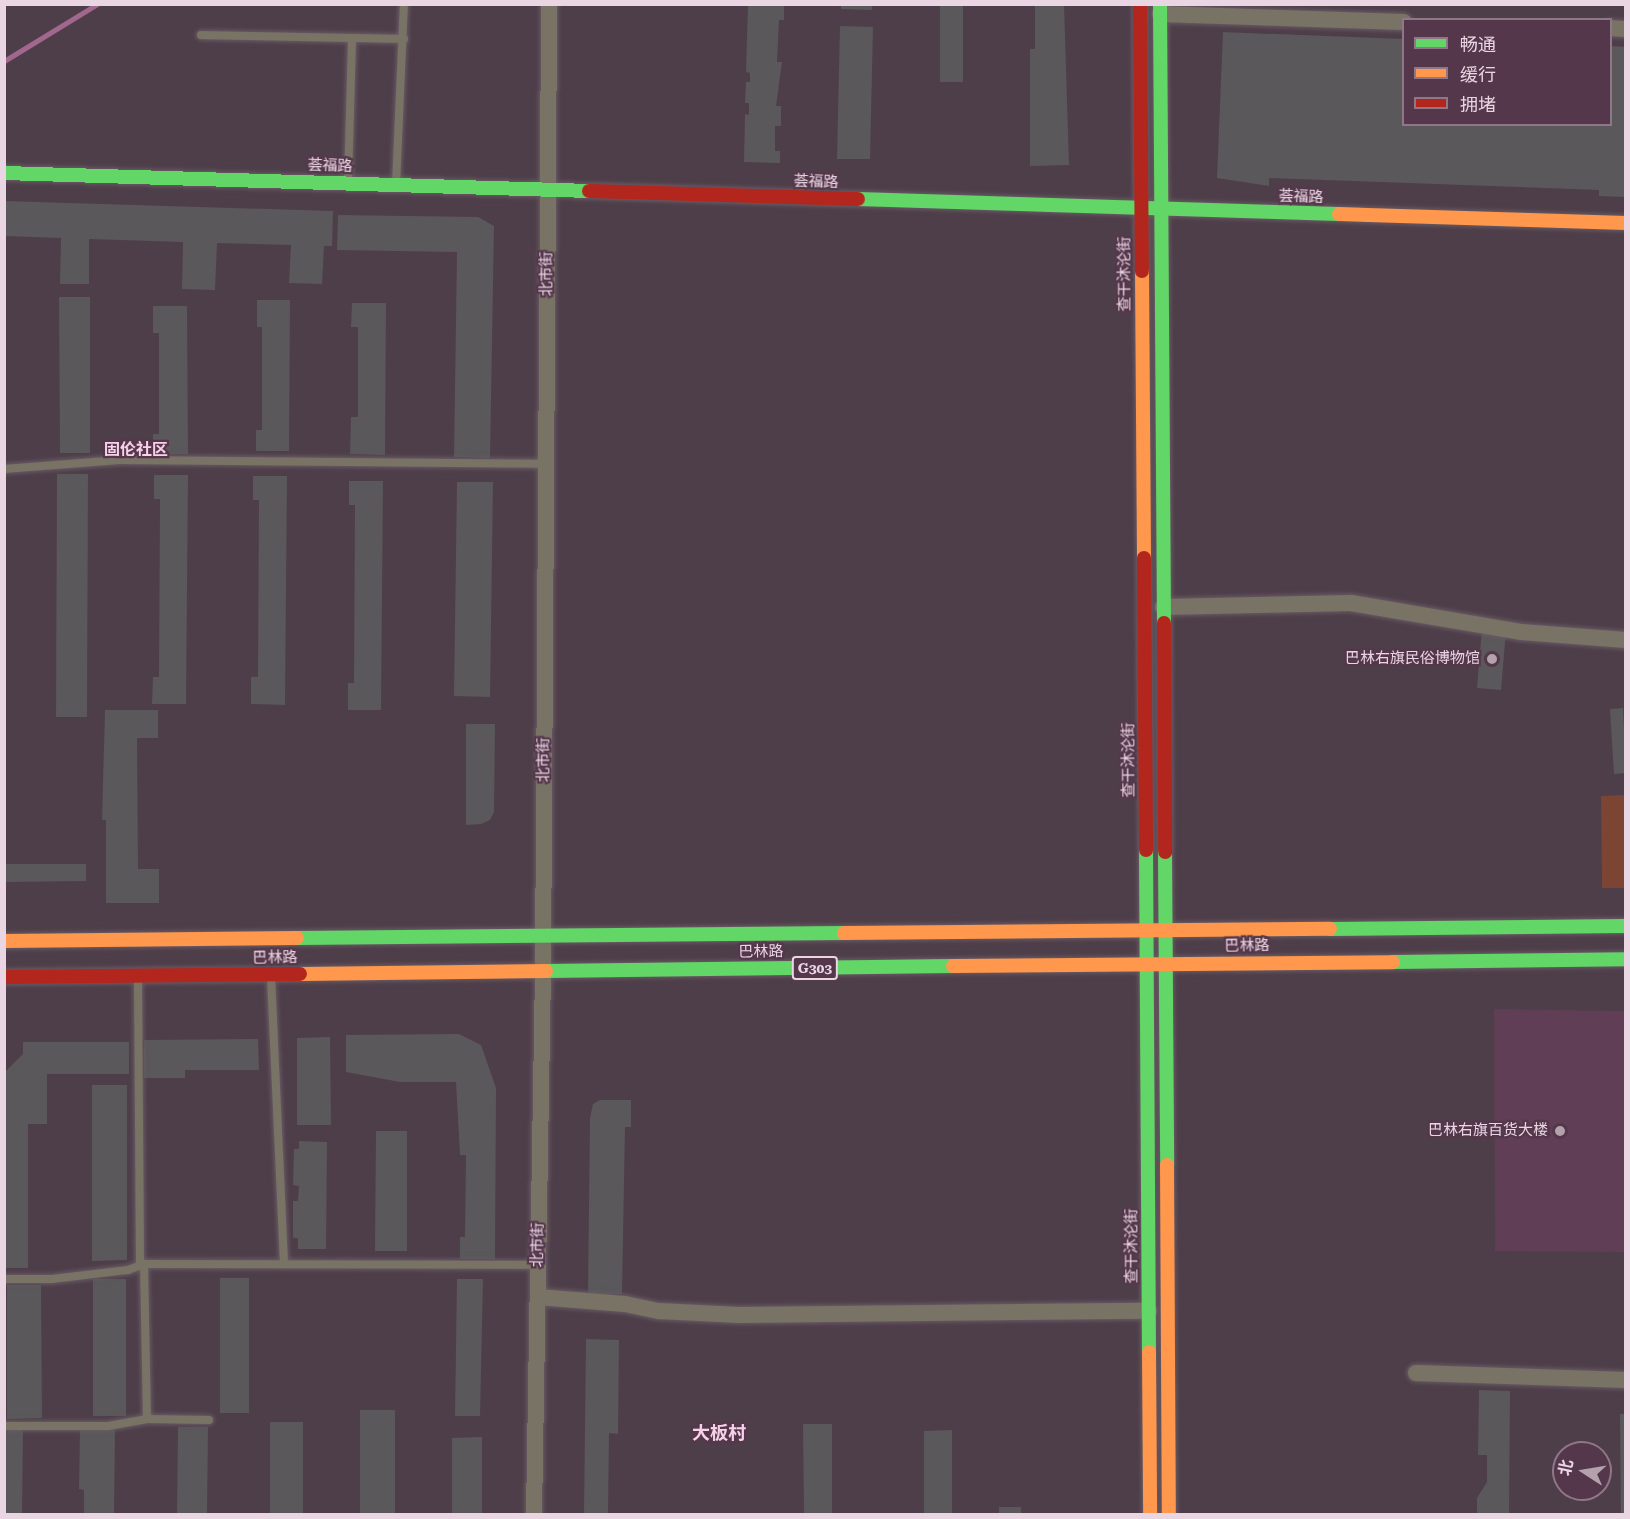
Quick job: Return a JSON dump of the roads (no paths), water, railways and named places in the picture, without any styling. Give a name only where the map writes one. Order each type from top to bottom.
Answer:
[{"type":"street","name":"北市街","points":[[534,1515],[543,970],[549,4]]},
{"type":"street","name":"查干沐沦街","points":[[1140,4],[1150,1515]]},
{"type":"street","points":[[1169,1515],[1160,9],[1402,22]]},
{"type":"street","name":"荟福路","points":[[4,173],[1626,223]]},
{"type":"street","points":[[1163,608],[1351,603],[1521,632],[1626,640]]},
{"type":"street","name":"巴林路","points":[[4,941],[1626,926]]},
{"type":"street","name":"巴林路","points":[[4,977],[1626,959]]},
{"type":"street","points":[[538,1298],[625,1304],[659,1311],[739,1315],[1149,1311]]},
{"type":"street","points":[[1416,1373],[1626,1380]]},
{"type":"lane","points":[[396,185],[404,4]]},
{"type":"lane","points":[[201,34],[404,39]]},
{"type":"lane","points":[[348,183],[352,38]]},
{"type":"lane","points":[[4,469],[120,460],[546,464]]},
{"type":"lane","points":[[271,974],[284,1264]]},
{"type":"lane","points":[[138,975],[142,1264],[147,1419]]},
{"type":"lane","points":[[4,1279],[52,1279],[128,1270],[142,1264],[538,1264]]},
{"type":"lane","points":[[4,1426],[108,1426],[147,1419],[209,1420]]},
{"type":"waterway","points":[[4,61],[97,4]]},
{"type":"place","name":"巴林右旗民俗博物馆","points":[[1492,659]]},
{"type":"place","name":"巴林右旗百货大楼","points":[[1560,1131]]},
{"type":"district","name":"固伦社区","points":[[136,450]]},
{"type":"district","name":"大板村","points":[[719,1433]]}]
